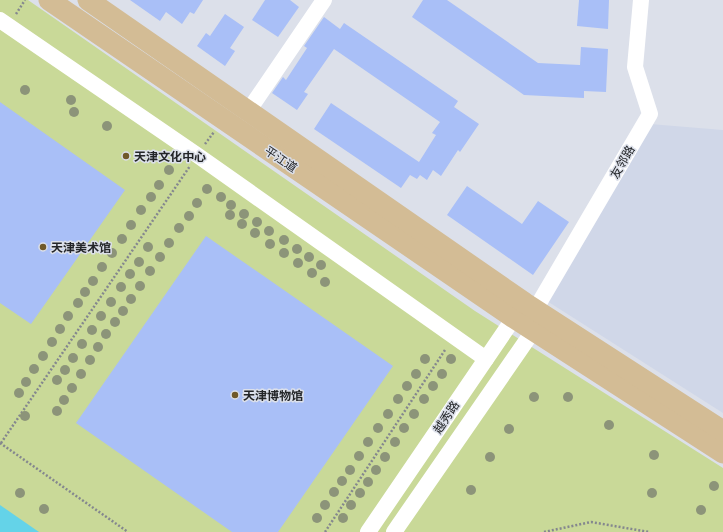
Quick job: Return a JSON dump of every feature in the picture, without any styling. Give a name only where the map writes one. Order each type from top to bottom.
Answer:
[{"type":"main road","name":"平江道","points":[[49,0],[222,119],[530,315]]},
{"type":"main road","name":"平江道","points":[[88,0],[249,110],[530,315]]},
{"type":"main road","points":[[530,315],[723,431]]},
{"type":"main road","points":[[530,315],[723,453]]},
{"type":"street","points":[[249,110],[324,0]]},
{"type":"street","name":"友邻路","points":[[530,315],[650,114],[635,67],[641,0]]},
{"type":"street","points":[[0,20],[198,155],[486,359]]},
{"type":"street","name":"越秀路","points":[[368,532],[486,359],[530,315]]},
{"type":"street","name":"越秀路","points":[[394,532],[530,315]]},
{"type":"path","points":[[128,532],[0,443],[222,119]]},
{"type":"path","points":[[325,532],[445,350],[443,329]]},
{"type":"path","points":[[544,532],[591,522],[649,532]]},
{"type":"shaded area","points":[[650,124],[723,130],[723,413],[547,301]]},
{"type":"green space","name":"天津文化中心","points":[[0,0],[28,0],[475,311],[723,468],[723,532],[0,532]]},
{"type":"water","points":[[0,505],[39,532],[0,532]]},
{"type":"building","points":[[130,0],[203,0],[194,14],[190,12],[182,24],[166,12],[160,21]]},
{"type":"building","points":[[265,0],[290,0],[299,7],[278,37],[252,20]]},
{"type":"building","points":[[423,0],[447,0],[538,63],[580,65],[581,47],[608,49],[606,92],[584,91],[584,98],[524,95],[412,17]]},
{"type":"building","points":[[579,0],[609,0],[608,29],[577,26]]},
{"type":"building","points":[[225,14],[244,27],[230,48],[235,51],[225,66],[197,46],[206,33],[210,36]]},
{"type":"building","points":[[324,17],[340,29],[344,23],[458,101],[454,107],[479,124],[460,152],[458,150],[441,176],[433,170],[427,180],[420,175],[417,179],[410,175],[401,188],[314,129],[331,103],[419,162],[436,135],[432,133],[440,122],[334,49],[304,92],[308,94],[297,110],[272,93],[283,77],[286,80],[307,48],[304,46]]},
{"type":"building","name":"天津美术馆","points":[[0,102],[125,190],[31,324],[0,303]]},
{"type":"building","points":[[467,186],[522,224],[538,201],[569,222],[533,275],[447,215]]},
{"type":"building","name":"天津博物馆","points":[[206,236],[393,366],[278,532],[232,532],[76,423]]},
{"type":"place","name":"天津文化中心","points":[[126,156]]},
{"type":"place","name":"天津美术馆","points":[[43,247]]},
{"type":"place","name":"天津博物馆","points":[[235,395]]}]
